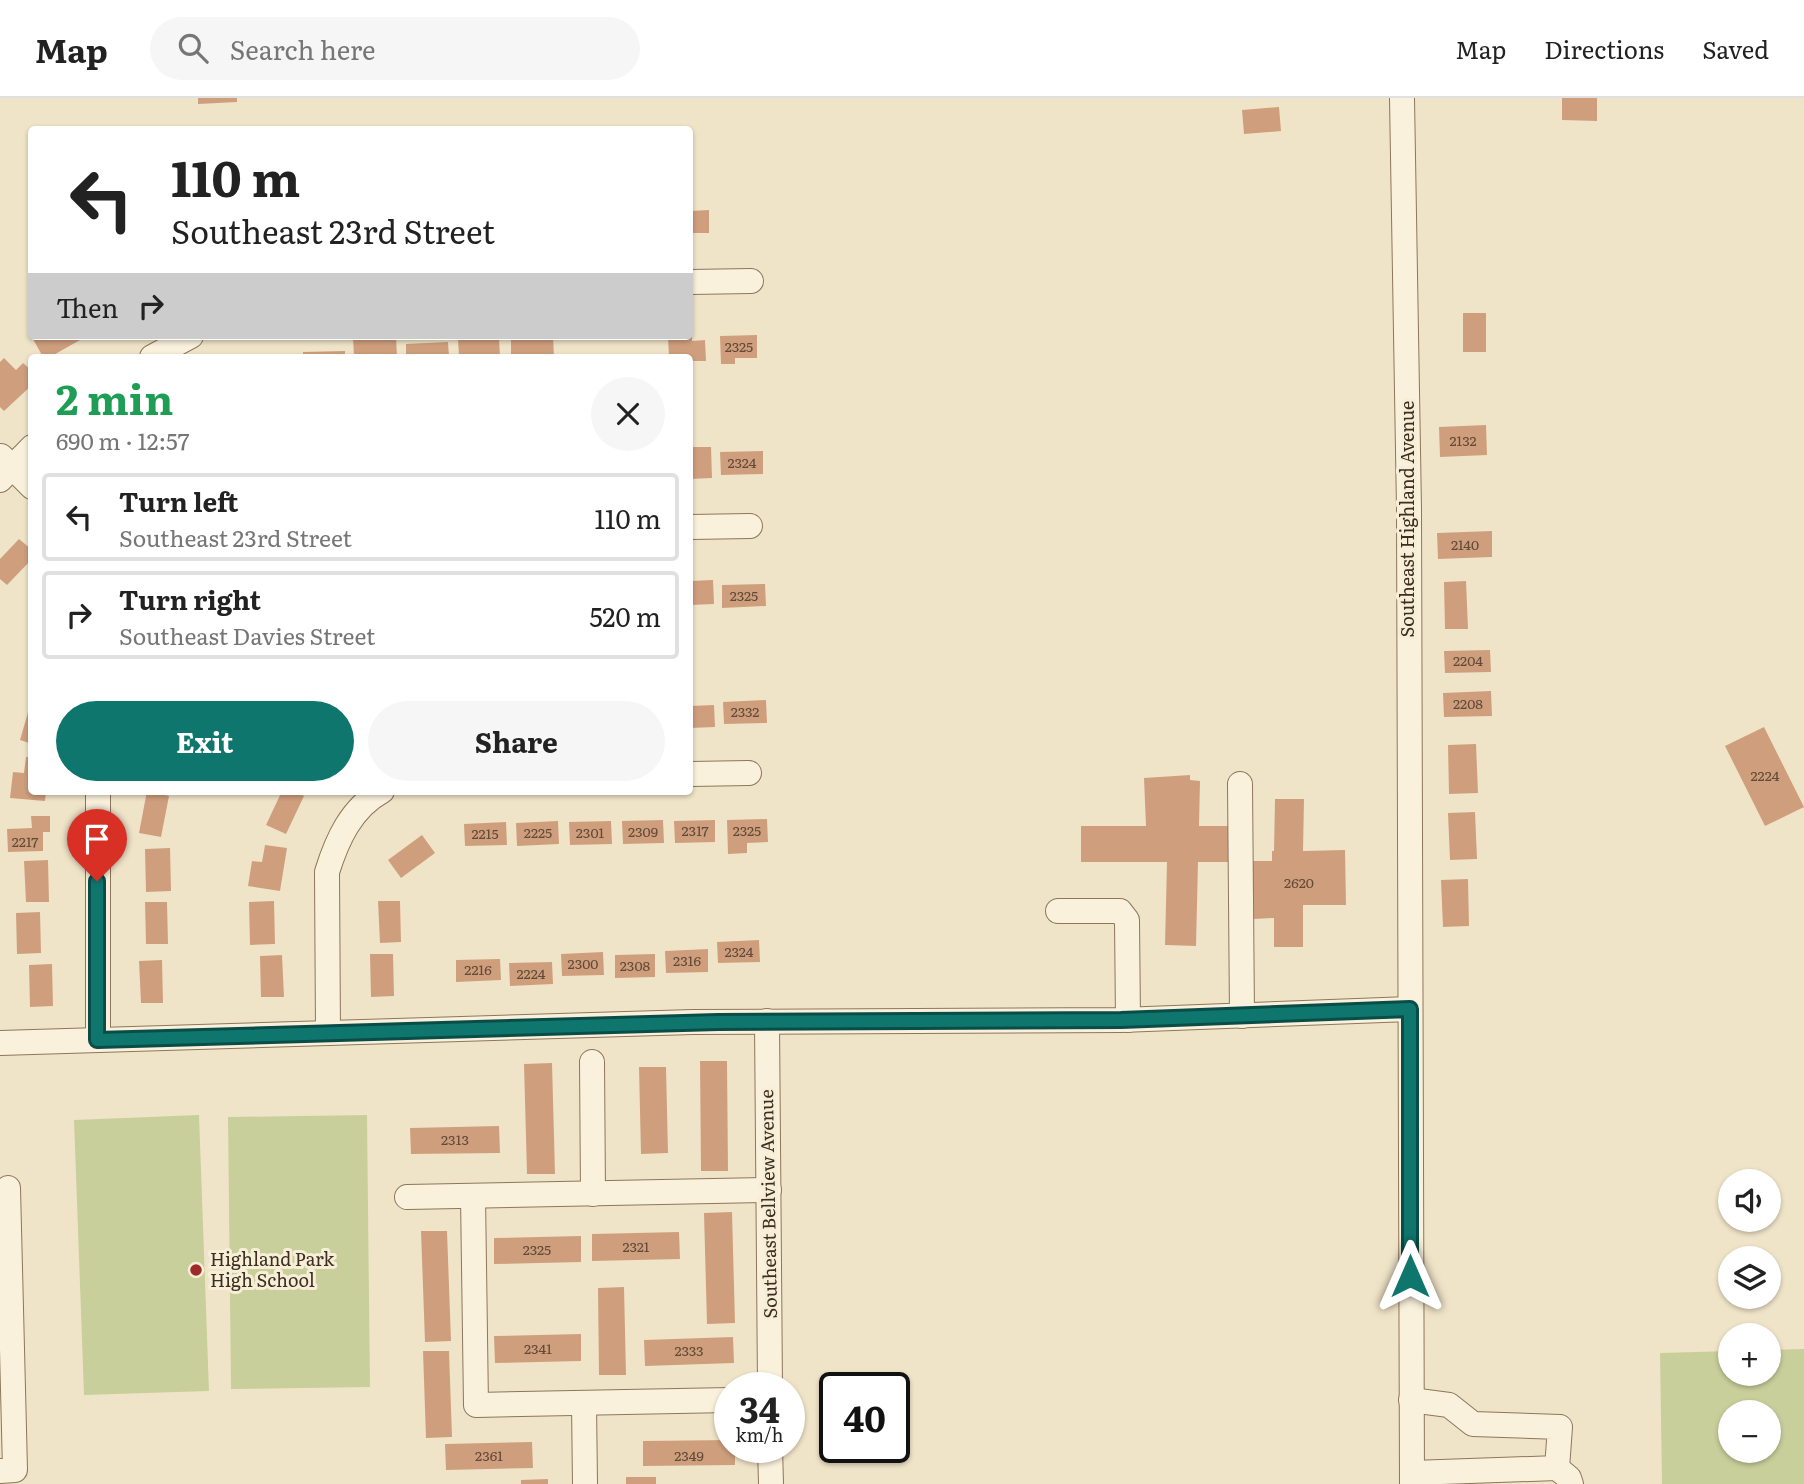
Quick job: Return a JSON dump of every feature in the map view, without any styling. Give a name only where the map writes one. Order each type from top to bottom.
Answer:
[{"type":"street","name":"Southeast Highland Avenue","points":[[1402,98],[1409,509],[1410,1009]]},
{"type":"street","points":[[693,282],[751,281]]},
{"type":"street","points":[[158,354],[184,340]]},
{"type":"street","points":[[28,450],[4,468],[28,484]]},
{"type":"street","points":[[693,527],[750,526]]},
{"type":"street","points":[[693,774],[750,772]]},
{"type":"street","points":[[1240,785],[1242,1016]]},
{"type":"street","points":[[97,1040],[98,795]]},
{"type":"street","points":[[328,1033],[326,883],[334,849],[345,828],[356,812],[375,795]]},
{"type":"street","points":[[1058,911],[1120,911],[1127,920],[1128,1020]]},
{"type":"street","points":[[0,1043],[767,1021],[1128,1020],[1410,1009],[1411,1400],[1412,1479],[1554,1476],[1560,1427],[1472,1424],[1449,1405],[1411,1400]]},
{"type":"street","name":"Southeast Bellview Avenue","points":[[767,1021],[770,1372]]},
{"type":"street","points":[[592,1062],[593,1194]]},
{"type":"street","points":[[0,1471],[15,1470],[6,1381],[5,1257],[8,1188]]},
{"type":"street","points":[[407,1197],[769,1190]]},
{"type":"street","points":[[473,1196],[477,1405],[714,1400]]},
{"type":"street","points":[[584,1403],[585,1484]]},
{"type":"street","points":[[770,1463],[771,1484]]},
{"type":"green space","points":[[199,1115],[209,1391],[84,1395],[74,1120]]},
{"type":"green space","points":[[367,1115],[370,1387],[231,1389],[228,1117]]},
{"type":"green space","points":[[1804,1349],[1804,1484],[1662,1484],[1660,1353],[1718,1351],[1718,1386],[1781,1386],[1781,1350]]},
{"type":"building","points":[[198,98],[237,98],[237,102],[198,104]]},
{"type":"building","points":[[1562,98],[1597,98],[1597,121],[1562,120]]},
{"type":"building","points":[[1279,107],[1281,131],[1244,134],[1242,110]]},
{"type":"building","points":[[709,210],[709,233],[693,233],[693,211]]},
{"type":"building","points":[[1463,313],[1486,313],[1486,352],[1463,352]]},
{"type":"building","points":[[757,335],[757,358],[735,358],[735,364],[721,364],[720,336]]},
{"type":"building","points":[[34,340],[80,340],[55,354],[41,354]]},
{"type":"building","points":[[353,340],[396,340],[397,354],[354,354]]},
{"type":"building","points":[[458,340],[499,340],[500,354],[459,354]]},
{"type":"building","points":[[511,340],[553,340],[554,354],[511,354]]},
{"type":"building","points":[[668,340],[705,340],[706,361],[693,361],[693,354],[669,354]]},
{"type":"building","points":[[448,342],[449,354],[406,354],[406,344]]},
{"type":"building","points":[[345,351],[345,354],[303,354]]},
{"type":"building","points":[[4,358],[16,370],[23,363],[28,367],[28,389],[4,411],[0,407],[0,362]]},
{"type":"building","points":[[1486,425],[1487,455],[1440,457],[1439,427]]},
{"type":"building","points":[[693,447],[711,447],[712,478],[693,479]]},
{"type":"building","points":[[763,451],[763,474],[721,475],[720,452]]},
{"type":"building","points":[[1492,531],[1492,557],[1438,559],[1437,533]]},
{"type":"building","points":[[19,539],[28,547],[28,563],[7,585],[0,579],[0,559]]},
{"type":"building","points":[[713,580],[714,604],[693,605],[693,581]]},
{"type":"building","points":[[1466,581],[1468,629],[1445,629],[1444,582]]},
{"type":"building","points":[[765,584],[766,606],[722,608],[722,585]]},
{"type":"building","points":[[1490,650],[1491,672],[1445,673],[1444,651]]},
{"type":"building","points":[[1491,691],[1492,716],[1444,717],[1443,693]]},
{"type":"building","points":[[766,700],[767,723],[724,724],[723,702]]},
{"type":"building","points":[[714,705],[715,727],[693,728],[693,706]]},
{"type":"building","points":[[28,712],[28,743],[20,740]]},
{"type":"building","points":[[1764,727],[1804,807],[1765,826],[1725,746]]},
{"type":"building","points":[[1476,744],[1478,793],[1449,794],[1448,745]]},
{"type":"building","points":[[28,757],[28,795],[46,795],[45,801],[10,798],[13,772],[24,773]]},
{"type":"building","points":[[1190,775],[1190,780],[1200,781],[1199,826],[1235,826],[1235,862],[1198,862],[1196,946],[1165,945],[1167,862],[1081,862],[1081,826],[1146,826],[1144,778]]},
{"type":"building","points":[[146,795],[169,796],[161,837],[139,833]]},
{"type":"building","points":[[280,795],[304,796],[286,834],[266,825]]},
{"type":"building","points":[[1275,799],[1304,799],[1303,851],[1345,850],[1346,905],[1303,905],[1303,947],[1274,947],[1274,918],[1254,919],[1252,861],[1272,861]]},
{"type":"building","points":[[1475,812],[1477,859],[1450,860],[1448,813]]},
{"type":"building","points":[[31,816],[50,816],[50,832],[43,832],[43,851],[8,852],[7,829],[32,828]]},
{"type":"building","points":[[767,819],[768,842],[747,843],[747,853],[728,854],[727,820]]},
{"type":"building","points":[[663,820],[664,843],[623,844],[622,821]]},
{"type":"building","points":[[715,820],[715,842],[675,843],[674,821]]},
{"type":"building","points":[[558,821],[559,844],[517,846],[516,823]]},
{"type":"building","points":[[611,821],[612,844],[570,845],[569,822]]},
{"type":"building","points":[[506,822],[507,845],[465,846],[464,824]]},
{"type":"building","points":[[422,835],[435,853],[401,878],[388,860]]},
{"type":"building","points":[[265,845],[287,848],[280,891],[248,886],[252,861],[262,862]]},
{"type":"building","points":[[170,848],[171,891],[146,892],[145,849]]},
{"type":"building","points":[[48,860],[49,902],[26,902],[24,861]]},
{"type":"building","points":[[1468,879],[1469,926],[1443,927],[1441,880]]},
{"type":"building","points":[[274,901],[275,944],[250,945],[249,902]]},
{"type":"building","points":[[378,901],[400,901],[401,942],[380,943]]},
{"type":"building","points":[[145,902],[167,902],[168,944],[146,944]]},
{"type":"building","points":[[40,912],[41,953],[17,954],[16,913]]},
{"type":"building","points":[[759,940],[760,962],[718,963],[717,942]]},
{"type":"building","points":[[708,949],[708,972],[666,973],[665,951]]},
{"type":"building","points":[[603,952],[604,975],[562,976],[561,954]]},
{"type":"building","points":[[370,954],[393,954],[394,996],[371,997]]},
{"type":"building","points":[[655,954],[655,977],[615,978],[615,955]]},
{"type":"building","points":[[282,955],[284,997],[261,997],[260,956]]},
{"type":"building","points":[[500,959],[501,980],[456,982],[456,960]]},
{"type":"building","points":[[162,960],[163,1003],[141,1003],[139,961]]},
{"type":"building","points":[[552,962],[553,984],[510,986],[509,963]]},
{"type":"building","points":[[52,964],[53,1006],[30,1007],[29,965]]},
{"type":"building","points":[[700,1061],[727,1061],[728,1171],[701,1171]]},
{"type":"building","points":[[552,1063],[555,1174],[527,1174],[524,1064]]},
{"type":"building","points":[[639,1067],[666,1067],[668,1153],[641,1154]]},
{"type":"building","points":[[499,1126],[500,1153],[411,1154],[410,1128]]},
{"type":"building","points":[[732,1212],[735,1323],[707,1324],[704,1213]]},
{"type":"building","points":[[421,1231],[447,1231],[451,1341],[425,1342]]},
{"type":"building","points":[[679,1232],[680,1259],[592,1261],[592,1234]]},
{"type":"building","points":[[581,1236],[581,1262],[494,1264],[494,1238]]},
{"type":"building","points":[[624,1287],[626,1375],[599,1375],[598,1288]]},
{"type":"building","points":[[581,1334],[581,1361],[495,1363],[494,1336]]},
{"type":"building","points":[[733,1337],[734,1363],[645,1366],[644,1340]]},
{"type":"building","points":[[423,1351],[449,1351],[452,1437],[426,1438]]},
{"type":"building","points":[[714,1440],[714,1463],[735,1465],[643,1466],[643,1441]]},
{"type":"building","points":[[532,1442],[533,1468],[446,1470],[445,1444]]},
{"type":"building","points":[[626,1477],[656,1477],[656,1484],[626,1484]]},
{"type":"building","points":[[548,1479],[548,1484],[521,1484],[521,1480]]},
{"type":"place","name":"Highland Park High School","points":[[196,1270]]},
{"type":"route","points":[[97,881],[97,1040],[718,1022],[1121,1020],[1410,1009],[1410,1276]]}]
